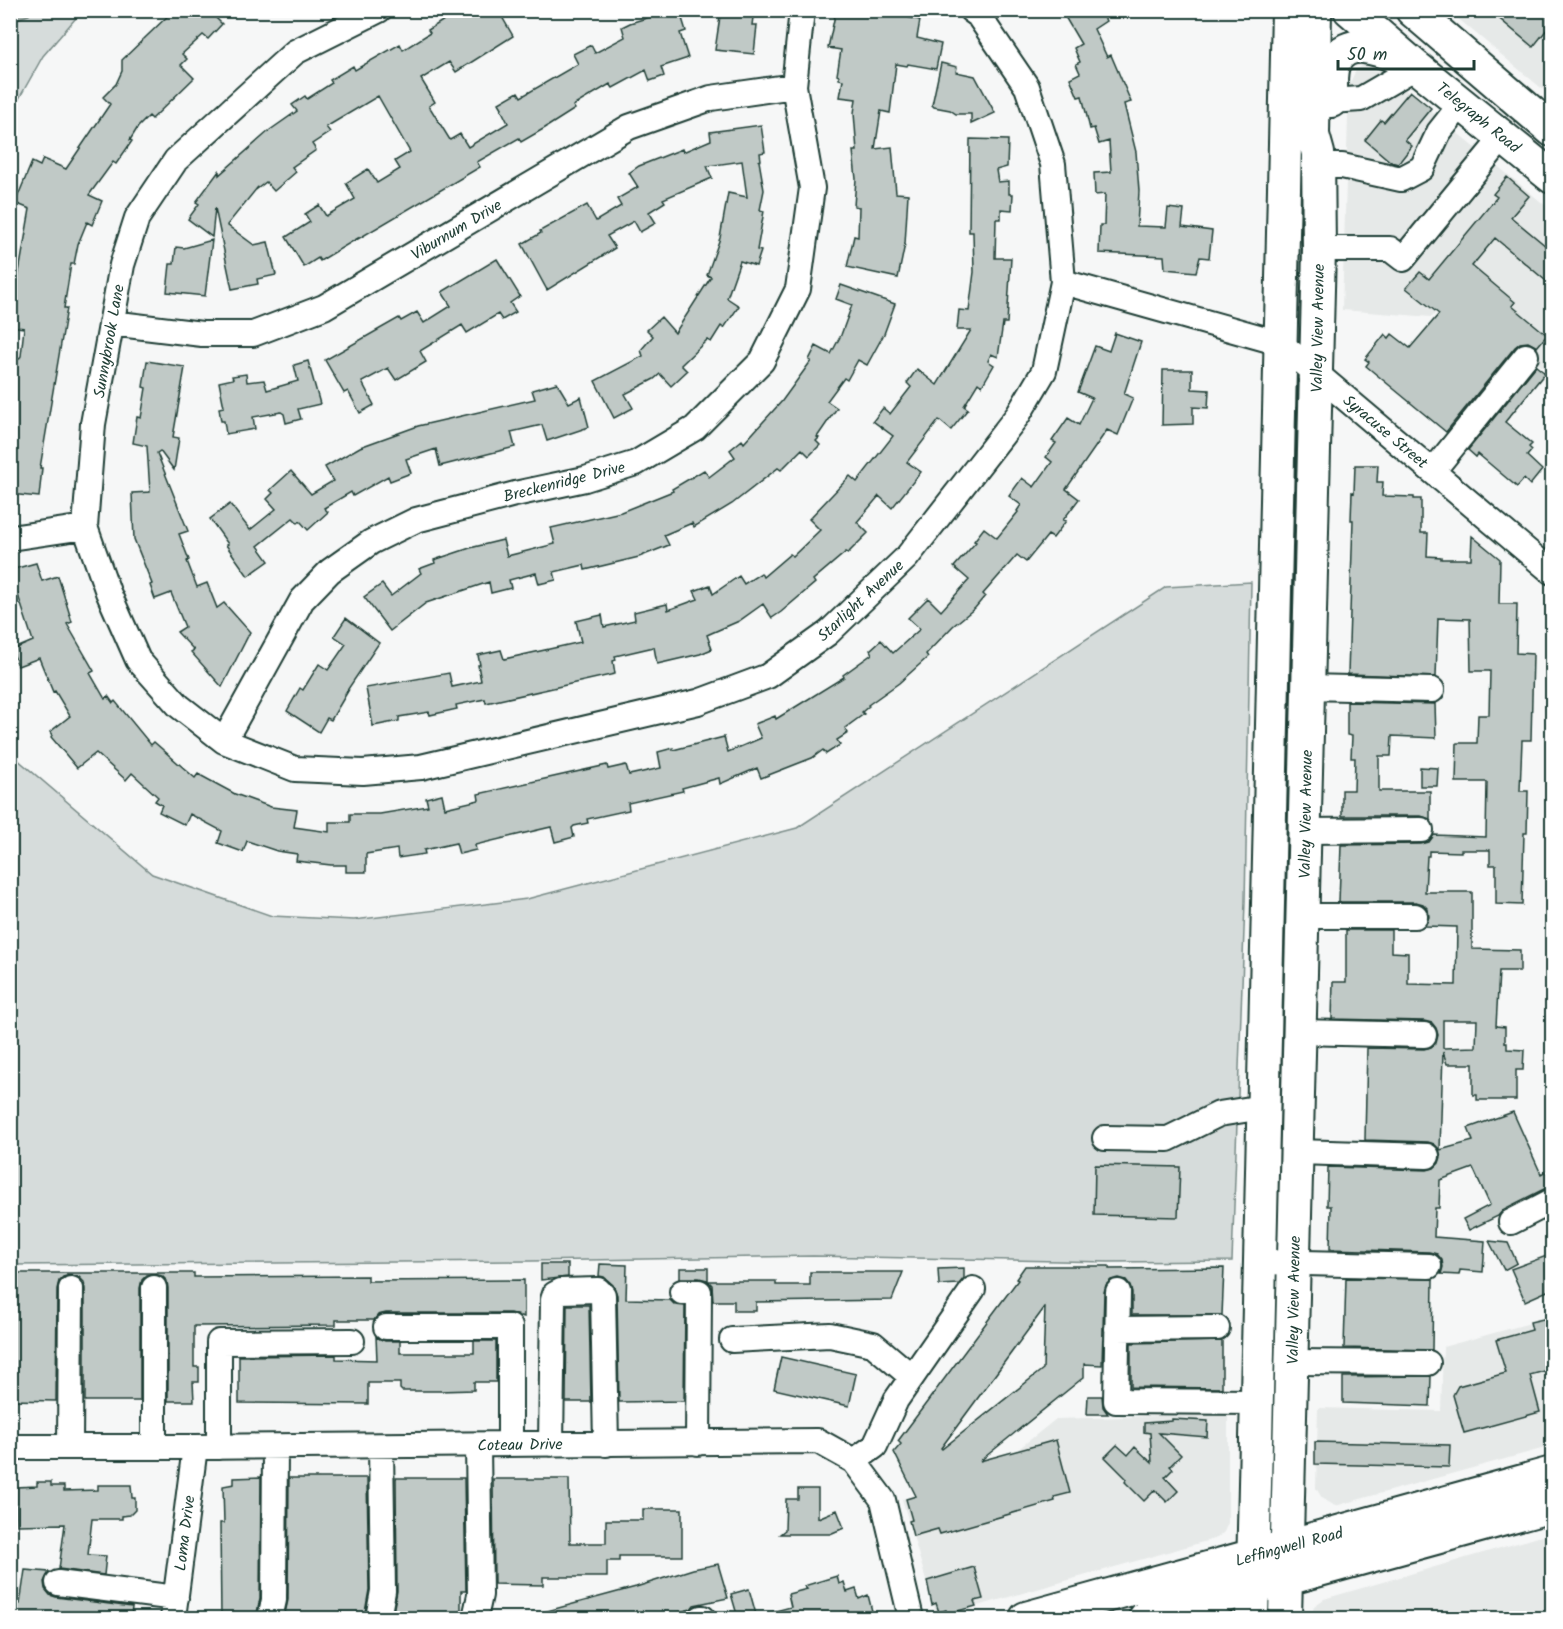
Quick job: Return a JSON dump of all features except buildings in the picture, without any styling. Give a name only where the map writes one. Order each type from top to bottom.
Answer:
[{"type":"main road","name":"Valley View Avenue","points":[[1253,1603],[1288,10]]},
{"type":"main road","name":"Valley View Avenue","points":[[1285,1618],[1319,249],[1318,159],[1313,135],[1315,10]]},
{"type":"main road","name":"Telegraph Road","points":[[1350,10],[1416,67],[1552,177]]},
{"type":"main road","points":[[1412,10],[1552,130]]},
{"type":"main road","points":[[1318,159],[1330,138],[1332,71],[1335,61],[1348,49],[1364,46],[1380,49],[1416,67]]},
{"type":"main road","name":"Leffingwell Road","points":[[1026,1618],[1552,1473]]},
{"type":"main road","name":"Leffingwell Road","points":[[1145,1618],[1253,1603],[1287,1579],[1552,1506]]},
{"type":"street","name":"Sunnybrook Lane","points":[[225,741],[178,706],[138,660],[108,592],[85,528],[93,424],[122,265],[137,218],[176,160],[295,52],[379,10]]},
{"type":"street","name":"Breckenridge Drive","points":[[225,741],[302,600],[330,571],[371,542],[416,520],[515,494],[585,479],[636,463],[695,428],[762,361],[798,289],[812,188],[794,86],[802,10]]},
{"type":"street","name":"Starlight Avenue","points":[[225,741],[295,769],[363,772],[421,767],[698,702],[768,676],[828,633],[907,557],[1018,415],[1044,371],[1064,282],[1053,164],[1027,87],[978,15],[971,10]]},
{"type":"street","points":[[1331,101],[1361,99],[1416,67]]},
{"type":"street","name":"Viburnum Drive","points":[[111,323],[202,334],[253,334],[324,307],[628,128],[711,98],[794,86]]},
{"type":"street","points":[[1318,159],[1401,179],[1422,168],[1438,132],[1462,103]]},
{"type":"street","points":[[1319,249],[1390,249],[1402,259],[1504,136]]},
{"type":"street","name":"Syracuse Street","points":[[1064,282],[1280,343],[1552,572]]},
{"type":"street","points":[[1433,471],[1526,356]]},
{"type":"street","points":[[10,538],[85,528]]},
{"type":"street","points":[[1308,687],[1432,690]]},
{"type":"street","points":[[1305,831],[1420,830]]},
{"type":"street","points":[[1303,916],[1415,916]]},
{"type":"street","points":[[1300,1032],[1424,1035]]},
{"type":"street","points":[[1105,1138],[1168,1139],[1219,1114],[1263,1107]]},
{"type":"street","points":[[1297,1152],[1427,1156]]},
{"type":"street","points":[[1511,1222],[1552,1201]]},
{"type":"street","points":[[1260,1262],[1430,1266]]},
{"type":"street","points":[[70,1447],[71,1288]]},
{"type":"street","points":[[154,1288],[154,1447]]},
{"type":"street","points":[[854,1461],[875,1446],[896,1400],[973,1289]]},
{"type":"street","points":[[551,1444],[553,1300],[555,1294],[561,1291],[598,1290],[603,1295],[606,1443]]},
{"type":"street","points":[[682,1292],[699,1292],[698,1443]]},
{"type":"street","points":[[1118,1292],[1116,1401],[1257,1402]]},
{"type":"street","points":[[386,1327],[510,1327],[510,1444]]},
{"type":"street","points":[[1117,1329],[1217,1328]]},
{"type":"street","points":[[732,1340],[830,1335],[873,1344],[912,1377]]},
{"type":"street","points":[[219,1447],[219,1342],[352,1341]]},
{"type":"street","points":[[1291,1362],[1428,1363]]},
{"type":"street","name":"Coteau Drive","points":[[10,1447],[195,1448],[818,1441],[854,1461],[883,1500],[911,1618]]},
{"type":"street","points":[[475,1618],[480,1594],[478,1445]]},
{"type":"street","points":[[378,1618],[383,1591],[381,1446]]},
{"type":"street","points":[[270,1618],[274,1600],[275,1447]]},
{"type":"street","name":"Loma Drive","points":[[175,1608],[195,1448]]},
{"type":"street","points":[[57,1583],[175,1608]]},
{"type":"shaded area","points":[[10,11],[31,11],[29,15],[11,21]]},
{"type":"shaded area","points":[[11,11],[82,11],[43,56],[11,113]]},
{"type":"shaded area","points":[[1449,11],[1552,11],[1552,97]]},
{"type":"shaded area","points":[[1363,65],[1371,65],[1380,69],[1552,211],[1552,375],[1453,293],[1432,317],[1342,310],[1349,85],[1356,70]]},
{"type":"shaded area","points":[[1251,582],[1245,902],[1232,1261],[1109,1262],[813,1256],[531,1261],[11,1265],[10,753],[152,874],[272,916],[354,920],[527,899],[797,828],[1166,587]]},
{"type":"shaded area","points":[[1552,1317],[1552,1446],[1335,1506],[1322,1498],[1316,1488],[1318,1408],[1441,1411],[1443,1347]]},
{"type":"shaded area","points":[[1228,1414],[1228,1523],[1224,1532],[1217,1538],[946,1615],[935,1610],[902,1499],[986,1475],[1056,1419]]},
{"type":"shaded area","points":[[1552,1533],[1552,1618],[1436,1616],[1435,1618],[1311,1618],[1314,1606],[1324,1599]]}]
